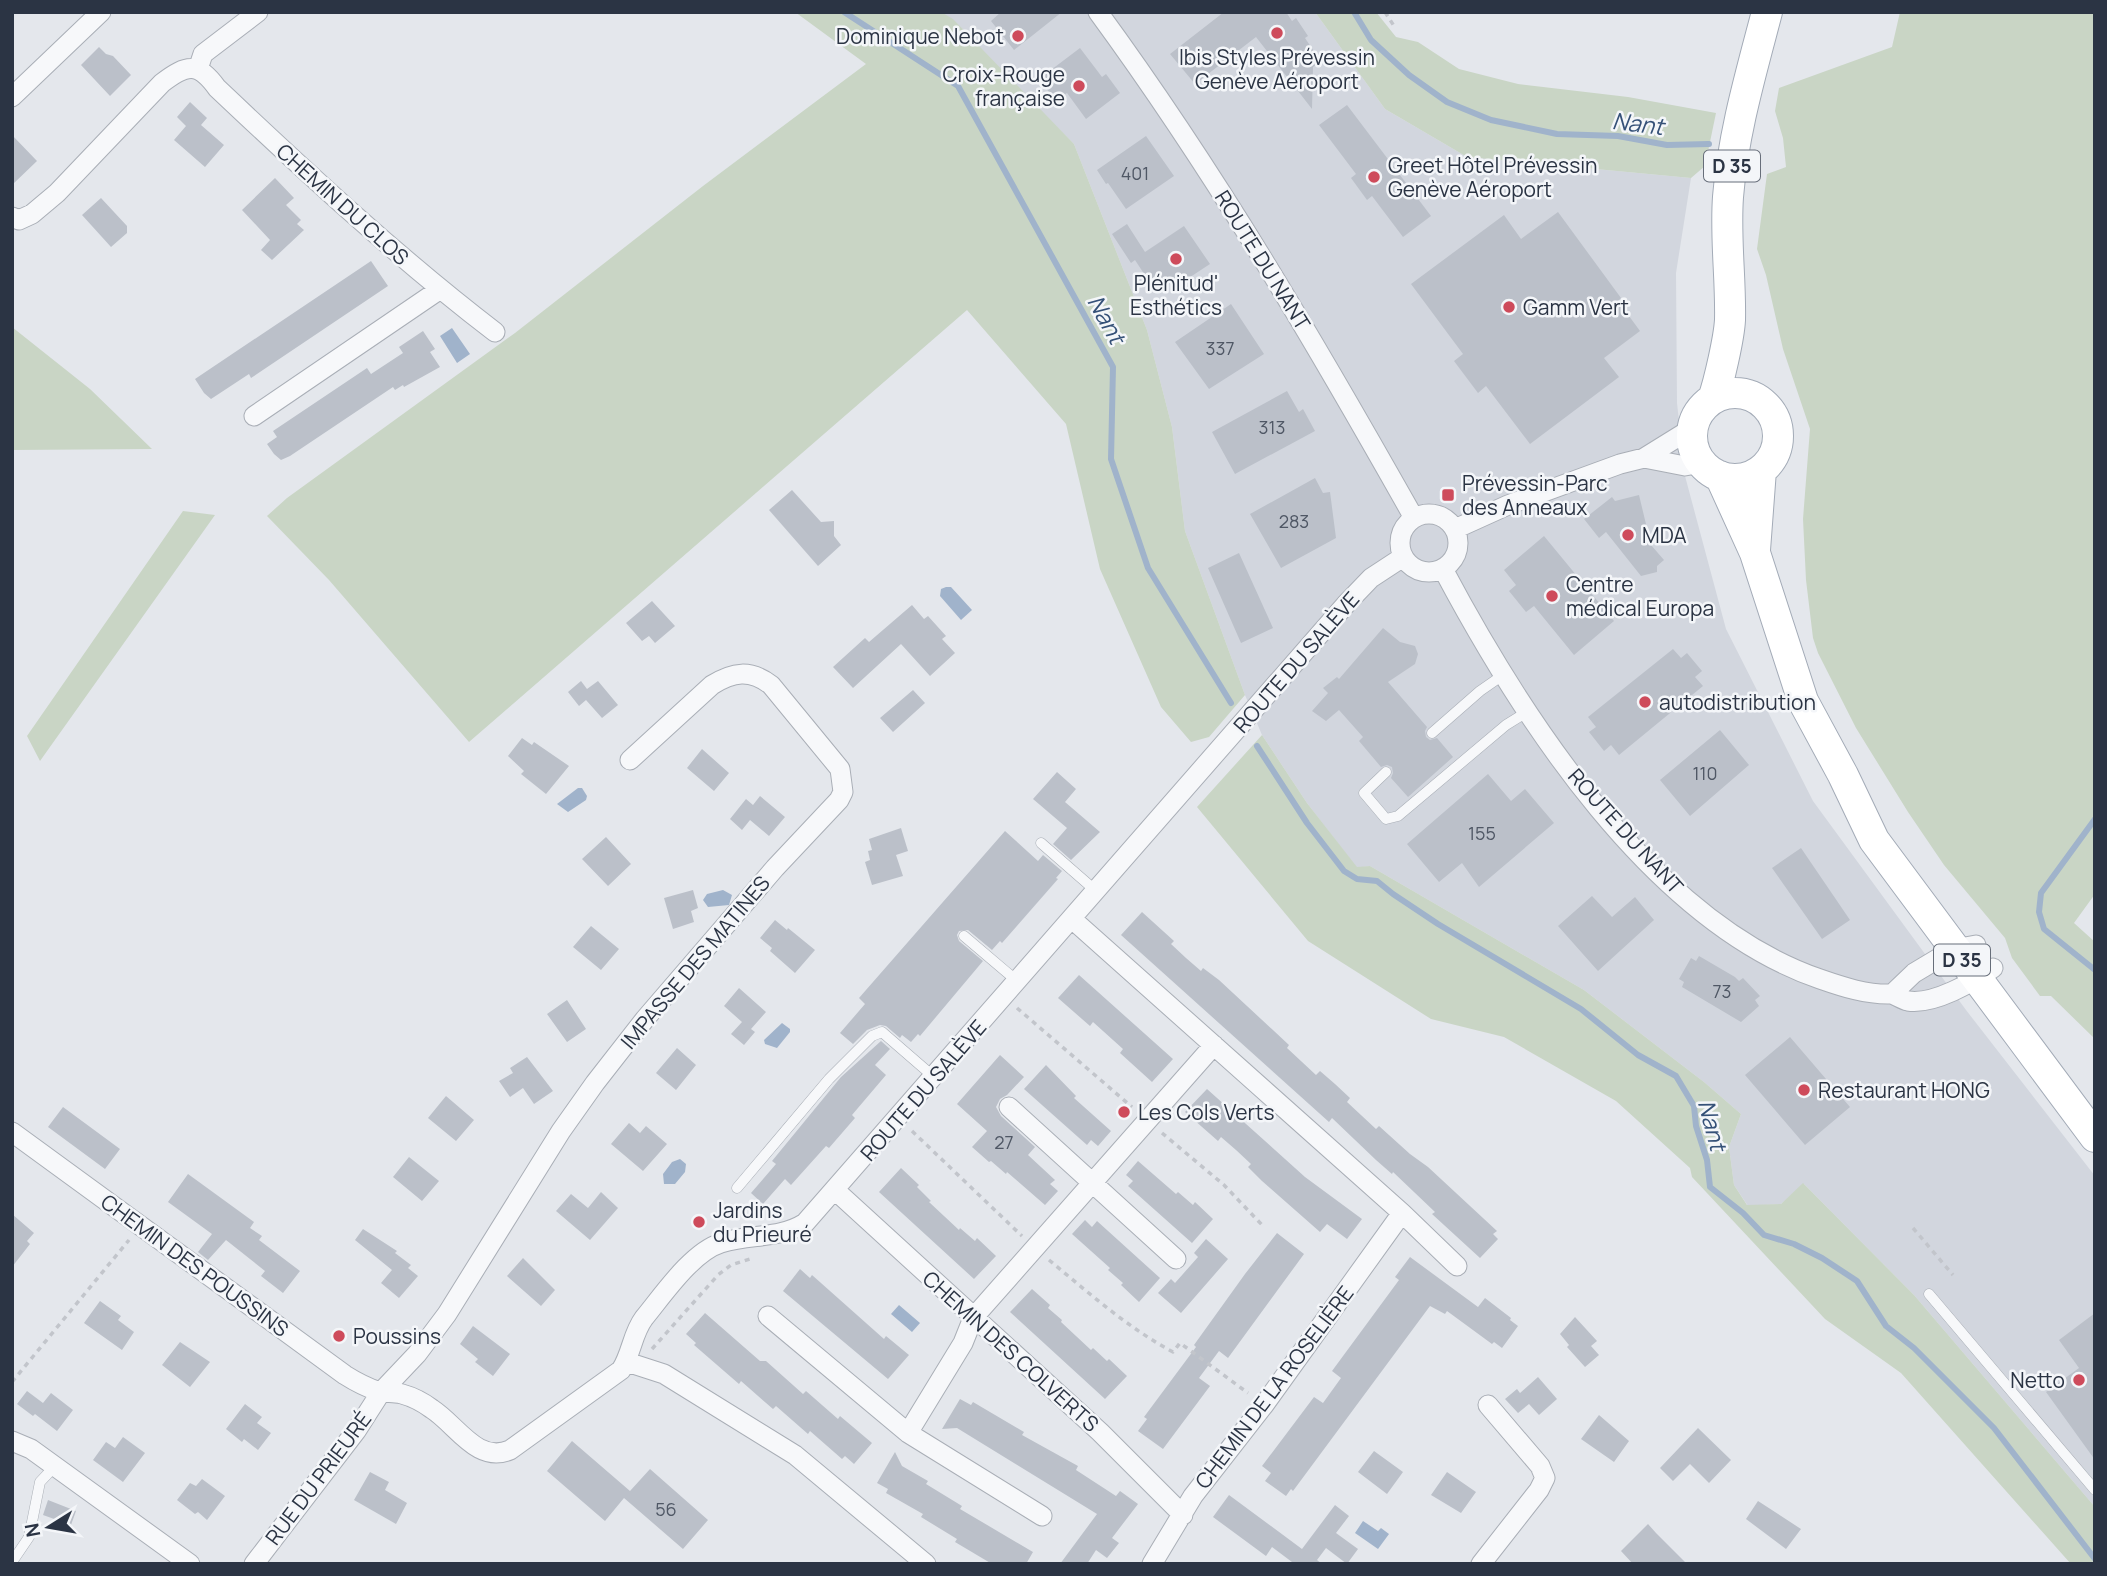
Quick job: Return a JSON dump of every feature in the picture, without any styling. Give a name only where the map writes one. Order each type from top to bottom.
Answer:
[{"type":"main road","name":"D 35","points":[[1753,397],[1742,370],[1730,323],[1727,231],[1731,169],[1766,12]]},
{"type":"main road","name":"D 35","points":[[1713,399],[1730,323]]},
{"type":"main road","points":[[1732,393],[1753,397],[1770,411],[1777,431],[1774,453],[1761,470],[1741,478],[1711,470],[1693,443],[1694,427],[1699,414],[1713,399],[1732,393]]},
{"type":"main road","name":"D 35","points":[[1711,470],[1755,553],[1803,701],[1843,775],[1891,832],[2095,1137]]},
{"type":"main road","name":"D 35","points":[[1755,553],[1761,470]]},
{"type":"main road","name":"D 35","points":[[1975,960],[2095,1104]]},
{"type":"street","points":[[12,97],[101,12]]},
{"type":"street","points":[[12,218],[19,220],[33,214],[57,193],[162,83],[176,73],[189,68],[198,69],[203,54],[258,12]]},
{"type":"street","name":"ROUTE DU NANT","points":[[1098,12],[1172,117],[1259,250],[1414,518]]},
{"type":"street","name":"CHEMIN DU CLOS","points":[[198,69],[207,74],[217,88],[262,130],[439,290],[495,332]]},
{"type":"street","points":[[254,416],[439,290]]},
{"type":"street","points":[[1455,529],[1508,505],[1620,464],[1644,458],[1694,427]]},
{"type":"street","points":[[1644,458],[1711,470]]},
{"type":"street","points":[[1425,514],[1437,515],[1448,520],[1455,529],[1458,542],[1456,555],[1443,569],[1430,572],[1418,570],[1403,557],[1400,538],[1405,526],[1414,518],[1425,514]]},
{"type":"street","name":"ROUTE DU SALÈVE","points":[[627,1362],[636,1329],[706,1249],[735,1240],[791,1232],[805,1223],[1353,596],[1371,578],[1403,557]]},
{"type":"street","name":"ROUTE DU NANT","points":[[1443,569],[1503,675],[1578,780],[1654,868],[1704,914],[1755,950],[1798,971],[1848,988],[1892,994],[1908,1001],[1925,1000],[1945,994],[1975,960]]},
{"type":"street","name":"IMPASSE DES MATINES","points":[[381,1392],[417,1354],[447,1314],[561,1131],[595,1083],[654,1008],[844,792],[843,780],[833,759],[771,685],[759,676],[727,676],[712,685],[630,760]]},
{"type":"street","points":[[1072,919],[1402,1213],[1457,1266]]},
{"type":"street","points":[[1892,994],[1914,974],[1975,960]]},
{"type":"street","points":[[908,1433],[963,1343],[973,1318],[1214,1045]]},
{"type":"street","points":[[1009,1107],[1176,1259]]},
{"type":"street","name":"CHEMIN DES POUSSINS","points":[[12,1132],[345,1375],[381,1392]]},
{"type":"street","name":"CHEMIN DES COLVERTS","points":[[835,1191],[1100,1432],[1184,1514]]},
{"type":"street","name":"CHEMIN DE LA ROSELIÈRE","points":[[1152,1564],[1193,1496],[1264,1405],[1402,1213]]},
{"type":"street","points":[[768,1315],[908,1433],[1042,1516]]},
{"type":"street","points":[[381,1392],[402,1394],[416,1399],[434,1409],[488,1454],[500,1454],[510,1450],[607,1381],[627,1362],[664,1374],[795,1455],[926,1564]]},
{"type":"street","name":"RUE DU PRIEURÉ","points":[[254,1564],[356,1430],[381,1392]]},
{"type":"street","points":[[1481,1564],[1545,1478],[1540,1466],[1488,1405]]},
{"type":"street","points":[[12,1441],[31,1448],[190,1564]]},
{"type":"lane","points":[[1432,733],[1480,691],[1503,675]]},
{"type":"lane","points":[[1385,772],[1364,793],[1386,819],[1398,816],[1506,725],[1527,712]]},
{"type":"lane","points":[[1041,843],[1096,891]]},
{"type":"lane","points":[[964,936],[1017,982]]},
{"type":"lane","points":[[737,1188],[829,1079],[872,1036],[882,1032],[934,1077]]},
{"type":"lane","points":[[1929,1294],[2095,1490]]},
{"type":"lane","points":[[12,1562],[29,1537],[40,1482],[55,1466]]},
{"type":"path","points":[[1385,12],[1395,26]]},
{"type":"path","points":[[12,1382],[141,1225]]},
{"type":"path","points":[[1913,1228],[1953,1275]]},
{"type":"path","points":[[1180,1343],[1264,1405]]},
{"type":"shaded area","points":[[941,12],[1315,12],[1385,109],[1467,157],[1691,178],[1676,273],[1677,403],[1685,476],[1726,629],[1813,801],[1966,1010],[2095,1176],[2095,1507],[1914,1295],[1804,1184],[1781,1204],[1748,1206],[1734,1185],[1729,1147],[1741,1114],[1704,1082],[1584,990],[1370,866],[1357,868],[1307,803],[1262,735],[1245,695],[1185,531],[1172,427],[1147,330],[1074,144]]},
{"type":"green space","points":[[795,12],[941,12],[953,19],[1074,144],[1147,330],[1172,427],[1185,531],[1245,695],[1209,737],[1191,742],[1161,707],[1100,569],[1066,424],[967,310],[469,742],[329,580],[267,516],[287,498],[515,333],[703,186],[866,64]]},
{"type":"green space","points":[[1315,12],[1376,12],[1396,37],[1418,42],[1459,69],[1518,84],[1628,97],[1716,113],[1705,166],[1691,178],[1467,157],[1385,109]]},
{"type":"green space","points":[[1900,12],[2095,12],[2095,894],[2074,923],[2095,942],[2095,1039],[2051,996],[2040,996],[2012,958],[2005,938],[1944,865],[1856,728],[1813,638],[1806,580],[1803,519],[1810,429],[1783,349],[1766,275],[1757,249],[1767,174],[1786,167],[1783,138],[1775,111],[1779,88],[1892,47]]},
{"type":"green space","points":[[12,327],[90,389],[152,449],[12,450]]},
{"type":"green space","points":[[183,511],[215,515],[40,761],[27,736]]},
{"type":"green space","points":[[1262,735],[1307,803],[1357,867],[1370,866],[1584,990],[1704,1082],[1741,1114],[1729,1147],[1734,1185],[1747,1205],[1781,1204],[1803,1183],[1914,1295],[2095,1507],[2095,1564],[2071,1564],[1901,1373],[1825,1319],[1692,1177],[1690,1168],[1616,1101],[1504,1037],[1431,1019],[1308,941],[1197,807]]},
{"type":"water","points":[[452,328],[470,354],[457,363],[440,336]]},
{"type":"water","points":[[951,587],[972,610],[961,620],[940,596],[941,589]]},
{"type":"water","points":[[578,788],[582,788],[587,796],[586,800],[568,812],[557,804]]},
{"type":"water","points":[[723,890],[732,895],[729,905],[708,907],[703,900],[707,894]]},
{"type":"water","points":[[782,1023],[790,1032],[777,1048],[765,1044],[764,1040]]},
{"type":"water","points":[[680,1159],[686,1164],[685,1172],[675,1184],[664,1184],[663,1174],[672,1162]]},
{"type":"water","points":[[899,1305],[920,1323],[912,1332],[891,1314]]},
{"type":"water","points":[[1363,1521],[1378,1531],[1381,1528],[1389,1534],[1378,1549],[1355,1533]]},
{"type":"building","name":"Dominique Nebot","points":[[1001,12],[1062,12],[1014,50],[991,21]]},
{"type":"building","points":[[1224,12],[1286,12],[1292,21],[1296,18],[1321,62],[1313,67],[1312,109],[1256,37],[1195,84],[1170,54]]},
{"type":"building","points":[[99,47],[106,54],[113,56],[131,75],[110,96],[81,65]]},
{"type":"building","name":"Croix-Rouge française","points":[[1080,48],[1102,77],[1106,74],[1120,93],[1086,119],[1067,93],[1056,101],[1039,79]]},
{"type":"building","points":[[190,102],[207,118],[201,125],[224,145],[205,167],[174,140],[186,126],[177,117]]},
{"type":"building","points":[[1347,105],[1431,216],[1403,237],[1372,196],[1367,200],[1351,178],[1356,174],[1319,125]]},
{"type":"building","points":[[12,135],[37,161],[12,185]]},
{"type":"building","points":[[1146,136],[1174,176],[1126,209],[1097,170]]},
{"type":"building","points":[[275,178],[294,198],[286,205],[301,220],[297,224],[304,230],[272,260],[261,250],[270,240],[242,210]]},
{"type":"building","points":[[101,198],[127,226],[127,233],[111,247],[82,215]]},
{"type":"building","name":"Gamm Vert","points":[[1558,212],[1621,298],[1618,301],[1640,331],[1604,358],[1619,377],[1530,444],[1486,386],[1478,393],[1454,361],[1463,354],[1411,284],[1504,215],[1521,239]]},
{"type":"building","name":"Plénitud' Esthétics","points":[[1127,224],[1145,252],[1184,226],[1210,264],[1175,287],[1171,282],[1156,292],[1135,260],[1131,263],[1112,234]]},
{"type":"building","points":[[371,261],[388,286],[251,378],[249,374],[211,399],[204,393],[195,379]]},
{"type":"building","points":[[1231,304],[1264,354],[1209,389],[1175,342]]},
{"type":"building","points":[[423,331],[435,349],[430,352],[440,367],[404,387],[403,385],[395,390],[393,387],[290,456],[281,460],[274,454],[267,444],[277,437],[273,431],[367,368],[371,374],[403,353],[399,347]]},
{"type":"building","points":[[1287,391],[1299,412],[1303,409],[1315,431],[1235,474],[1212,432]]},
{"type":"building","points":[[1315,478],[1323,493],[1330,492],[1336,538],[1281,568],[1250,514]]},
{"type":"building","points":[[792,490],[821,522],[834,521],[834,536],[841,545],[818,566],[769,510]]},
{"type":"building","name":"MDA","points":[[1639,495],[1651,545],[1664,560],[1657,566],[1657,572],[1641,576],[1606,532],[1599,538],[1584,519],[1612,497],[1615,501]]},
{"type":"building","name":"Centre médical Europa","points":[[1544,536],[1614,621],[1574,655],[1534,606],[1526,612],[1509,591],[1516,585],[1504,570]]},
{"type":"building","points":[[1239,553],[1273,628],[1241,643],[1208,568]]},
{"type":"building","points":[[652,601],[675,626],[655,643],[649,636],[642,641],[626,623]]},
{"type":"building","points":[[912,605],[924,619],[928,616],[946,636],[942,639],[955,653],[930,676],[901,644],[853,688],[833,667],[865,638],[869,642]]},
{"type":"building","points":[[1383,628],[1400,642],[1415,646],[1418,654],[1415,664],[1388,682],[1427,727],[1426,737],[1430,740],[1437,738],[1453,757],[1408,797],[1391,778],[1392,767],[1381,767],[1359,741],[1363,737],[1339,710],[1326,721],[1312,711],[1328,693],[1323,688],[1337,677],[1339,679]]},
{"type":"building","name":"autodistribution","points":[[1673,649],[1681,658],[1687,653],[1702,671],[1695,677],[1703,686],[1619,755],[1611,745],[1604,751],[1589,732],[1596,727],[1588,717]]},
{"type":"building","points":[[581,681],[587,689],[598,681],[618,705],[602,718],[586,700],[579,706],[568,692]]},
{"type":"building","points":[[913,690],[925,703],[893,732],[880,718]]},
{"type":"building","points":[[1720,730],[1749,765],[1690,816],[1660,780]]},
{"type":"building","points":[[522,738],[532,745],[534,742],[569,766],[546,794],[521,774],[524,771],[508,756]]},
{"type":"building","points":[[702,749],[729,773],[714,791],[687,768]]},
{"type":"building","points":[[1057,772],[1076,789],[1065,802],[1100,832],[1071,860],[1053,844],[1067,828],[1033,799]]},
{"type":"building","points":[[1488,774],[1511,801],[1525,789],[1554,823],[1479,887],[1462,863],[1439,882],[1407,844]]},
{"type":"building","points":[[760,796],[785,817],[769,836],[750,820],[742,830],[730,819],[746,799],[753,805]]},
{"type":"building","points":[[901,828],[908,851],[896,855],[903,876],[872,885],[865,862],[870,860],[868,851],[872,850],[869,839]]},
{"type":"building","points":[[1005,831],[1038,861],[1043,855],[1062,871],[1056,878],[1058,879],[1002,943],[1000,941],[992,950],[968,930],[959,931],[959,941],[983,961],[920,1036],[918,1034],[911,1042],[880,1025],[867,1030],[853,1044],[840,1033],[865,1004],[859,998]]},
{"type":"building","points":[[606,837],[631,864],[608,886],[582,859]]},
{"type":"building","points":[[1801,848],[1850,920],[1822,939],[1772,868]]},
{"type":"building","points":[[693,890],[698,908],[691,911],[694,922],[673,929],[664,898]]},
{"type":"building","points":[[1592,896],[1612,917],[1635,897],[1654,920],[1598,971],[1558,926]]},
{"type":"building","points":[[1142,912],[1174,941],[1171,944],[1201,971],[1203,968],[1219,980],[1289,1045],[1287,1048],[1316,1075],[1320,1071],[1335,1084],[1350,1098],[1347,1102],[1376,1129],[1379,1126],[1428,1167],[1497,1231],[1493,1234],[1498,1239],[1480,1258],[1432,1214],[1435,1212],[1393,1172],[1392,1174],[1376,1160],[1332,1118],[1329,1122],[1121,935]]},
{"type":"building","points":[[775,920],[815,950],[795,973],[770,951],[772,948],[760,938]]},
{"type":"building","points":[[591,926],[619,949],[601,970],[573,947]]},
{"type":"building","points":[[1699,956],[1739,981],[1743,978],[1760,996],[1755,1000],[1759,1006],[1741,1022],[1682,987],[1684,982],[1679,979],[1691,958],[1696,961]]},
{"type":"building","points":[[1079,975],[1173,1059],[1152,1082],[1120,1053],[1123,1049],[1093,1022],[1090,1026],[1058,998]]},
{"type":"building","points":[[739,988],[766,1012],[751,1029],[755,1032],[744,1045],[731,1034],[742,1022],[724,1006]]},
{"type":"building","points":[[567,1000],[586,1029],[567,1042],[547,1014]]},
{"type":"building","points":[[1790,1037],[1850,1107],[1805,1145],[1745,1075]]},
{"type":"building","points":[[881,1041],[890,1049],[875,1065],[886,1075],[852,1115],[855,1118],[791,1185],[785,1179],[763,1204],[751,1193],[776,1164],[772,1161],[841,1077]]},
{"type":"building","points":[[677,1048],[696,1065],[676,1090],[656,1073]]},
{"type":"building","points":[[1000,1055],[1024,1077],[1000,1099],[996,1107],[1001,1116],[1035,1147],[1028,1155],[1055,1180],[1050,1184],[1058,1191],[1045,1205],[1007,1172],[1006,1174],[989,1162],[972,1147],[987,1131],[957,1104]]},
{"type":"building","points":[[527,1057],[553,1091],[534,1104],[523,1088],[510,1097],[499,1081],[513,1073],[510,1068]]},
{"type":"building","points":[[1046,1065],[1076,1096],[1074,1098],[1111,1131],[1098,1146],[1091,1140],[1087,1145],[1024,1089]]},
{"type":"building","points":[[1207,1089],[1305,1177],[1362,1219],[1347,1239],[1327,1224],[1320,1232],[1262,1181],[1248,1167],[1251,1164],[1236,1150],[1221,1137],[1218,1141],[1185,1112]]},
{"type":"building","points":[[446,1096],[474,1120],[456,1141],[428,1118]]},
{"type":"building","points":[[63,1107],[120,1149],[105,1169],[48,1127]]},
{"type":"building","points":[[629,1123],[640,1133],[646,1126],[667,1144],[643,1171],[611,1144]]},
{"type":"building","points":[[409,1157],[439,1181],[422,1201],[393,1177]]},
{"type":"building","points":[[1138,1161],[1176,1194],[1178,1192],[1193,1205],[1195,1202],[1213,1219],[1192,1243],[1128,1186],[1133,1181],[1126,1175]]},
{"type":"building","points":[[901,1168],[919,1185],[917,1187],[931,1201],[929,1202],[959,1230],[960,1228],[975,1241],[977,1238],[996,1256],[974,1279],[879,1192]]},
{"type":"building","points":[[188,1174],[254,1222],[250,1228],[262,1236],[259,1240],[300,1271],[283,1293],[261,1276],[265,1271],[226,1240],[208,1260],[198,1252],[212,1234],[168,1202]]},
{"type":"building","points":[[601,1192],[618,1208],[590,1240],[556,1211],[571,1194],[588,1208]]},
{"type":"building","points":[[12,1214],[34,1233],[27,1241],[30,1244],[12,1267]]},
{"type":"building","points":[[1085,1220],[1092,1227],[1097,1221],[1160,1278],[1139,1302],[1108,1270],[1110,1268],[1072,1234]]},
{"type":"building","points":[[363,1229],[397,1251],[395,1253],[411,1265],[408,1268],[418,1276],[399,1298],[381,1283],[392,1270],[355,1240]]},
{"type":"building","points":[[1277,1233],[1304,1254],[1228,1358],[1219,1351],[1199,1378],[1210,1386],[1163,1449],[1138,1431],[1147,1419],[1144,1417]]},
{"type":"building","points":[[1206,1239],[1228,1259],[1181,1313],[1158,1293],[1171,1279],[1175,1283],[1198,1257],[1194,1253]]},
{"type":"building","points":[[1410,1257],[1478,1307],[1485,1298],[1518,1326],[1502,1348],[1494,1342],[1492,1344],[1447,1311],[1445,1314],[1430,1306],[1293,1491],[1291,1489],[1286,1496],[1265,1481],[1271,1473],[1262,1466],[1314,1397],[1323,1403],[1341,1378],[1332,1371],[1399,1280],[1395,1277]]},
{"type":"building","points":[[523,1258],[555,1290],[541,1306],[507,1276]]},
{"type":"building","points":[[800,1269],[810,1278],[812,1275],[884,1339],[886,1336],[909,1355],[888,1379],[783,1291]]},
{"type":"building","points":[[1032,1289],[1091,1350],[1093,1348],[1107,1361],[1109,1359],[1127,1376],[1105,1399],[1010,1312]]},
{"type":"building","points":[[100,1301],[121,1316],[118,1320],[134,1332],[122,1350],[84,1323]]},
{"type":"building","points":[[705,1313],[760,1361],[766,1361],[803,1394],[806,1391],[838,1419],[840,1416],[872,1443],[854,1464],[845,1456],[842,1459],[810,1431],[808,1434],[776,1406],[773,1409],[741,1381],[739,1384],[694,1345],[696,1343],[686,1334]]},
{"type":"building","name":"Netto","points":[[2095,1313],[2095,1460],[2046,1392],[2079,1368],[2059,1340]]},
{"type":"building","points":[[1575,1317],[1597,1341],[1591,1346],[1599,1355],[1585,1367],[1567,1347],[1569,1345],[1560,1334]]},
{"type":"building","points":[[473,1326],[510,1354],[493,1376],[475,1362],[478,1359],[460,1344]]},
{"type":"building","points":[[180,1342],[210,1362],[190,1387],[162,1365]]},
{"type":"building","points":[[1538,1377],[1557,1399],[1539,1415],[1529,1404],[1518,1413],[1505,1399],[1517,1389],[1520,1393]]},
{"type":"building","points":[[27,1391],[43,1403],[51,1393],[73,1410],[57,1431],[17,1404]]},
{"type":"building","points":[[960,1399],[971,1405],[973,1402],[1024,1432],[1022,1435],[1078,1466],[1076,1470],[1116,1496],[1120,1491],[1138,1504],[1112,1538],[1119,1543],[1107,1558],[1096,1550],[1087,1564],[1060,1564],[1097,1514],[957,1428],[942,1429]]},
{"type":"building","points":[[245,1404],[262,1417],[257,1423],[271,1433],[258,1450],[226,1429]]},
{"type":"building","points":[[1599,1415],[1629,1441],[1614,1462],[1581,1439]]},
{"type":"building","points":[[1698,1428],[1731,1460],[1709,1483],[1690,1464],[1673,1481],[1660,1468]]},
{"type":"building","points":[[123,1437],[145,1453],[123,1482],[93,1460],[106,1442],[115,1448]]},
{"type":"building","points":[[572,1441],[630,1491],[650,1469],[708,1520],[683,1549],[624,1498],[605,1521],[547,1471]]},
{"type":"building","points":[[1374,1451],[1403,1472],[1387,1494],[1358,1472]]},
{"type":"building","points":[[895,1452],[902,1466],[962,1506],[960,1509],[1033,1552],[1026,1564],[992,1564],[955,1542],[957,1539],[921,1517],[923,1514],[886,1493],[888,1489],[877,1483]]},
{"type":"building","points":[[370,1472],[389,1482],[385,1490],[407,1503],[396,1524],[354,1500]]},
{"type":"building","points":[[1447,1472],[1476,1492],[1461,1513],[1431,1495]]},
{"type":"building","points":[[202,1479],[225,1496],[207,1520],[177,1500],[190,1483],[196,1486]]},
{"type":"building","points":[[1229,1495],[1302,1549],[1335,1505],[1349,1516],[1336,1533],[1358,1549],[1347,1564],[1326,1548],[1317,1560],[1322,1564],[1290,1564],[1292,1562],[1272,1547],[1266,1556],[1213,1517]]},
{"type":"building","points":[[48,1500],[76,1511],[71,1525],[43,1515]]},
{"type":"building","points":[[1758,1501],[1801,1529],[1786,1549],[1746,1519]]},
{"type":"building","points":[[1648,1524],[1687,1564],[1633,1564],[1621,1551]]},
{"type":"waterway","name":"Nant","points":[[844,12],[958,86],[1113,367],[1111,459],[1148,568],[1231,703]]},
{"type":"waterway","name":"Nant","points":[[1354,12],[1371,40],[1409,75],[1447,102],[1491,120],[1557,134],[1618,136],[1667,145],[1709,144]]},
{"type":"waterway","name":"Nant","points":[[1257,746],[1307,823],[1344,871],[1357,879],[1377,881],[1438,924],[1581,1009],[1638,1055],[1676,1076],[1694,1106],[1696,1126],[1707,1160],[1710,1187],[1743,1213],[1764,1235],[1794,1244],[1822,1258],[1857,1281],[1886,1326],[1914,1348],[1994,1428],[2095,1559]]},
{"type":"waterway","points":[[2095,819],[2041,893],[2039,912],[2044,929],[2095,970]]},
{"type":"place","name":"Ibis Styles Prévessin Genève Aéroport","points":[[1277,33]]},
{"type":"place","name":"Dominique Nebot","points":[[1018,36]]},
{"type":"place","name":"Croix-Rouge française","points":[[1079,86]]},
{"type":"place","name":"Greet Hôtel Prévessin Genève Aéroport","points":[[1374,177]]},
{"type":"place","name":"Plénitud' Esthétics","points":[[1176,259]]},
{"type":"place","name":"Gamm Vert","points":[[1509,307]]},
{"type":"place","name":"Prévessin-Parc des Anneaux","points":[[1448,495]]},
{"type":"place","name":"MDA","points":[[1628,535]]},
{"type":"place","name":"Centre médical Europa","points":[[1552,596]]},
{"type":"place","name":"autodistribution","points":[[1645,702]]},
{"type":"place","name":"Restaurant HONG","points":[[1804,1090]]},
{"type":"place","name":"Les Cols Verts","points":[[1124,1112]]},
{"type":"place","name":"Jardins du Prieuré","points":[[699,1222]]},
{"type":"place","name":"Poussins","points":[[339,1336]]},
{"type":"place","name":"Netto","points":[[2079,1380]]}]
